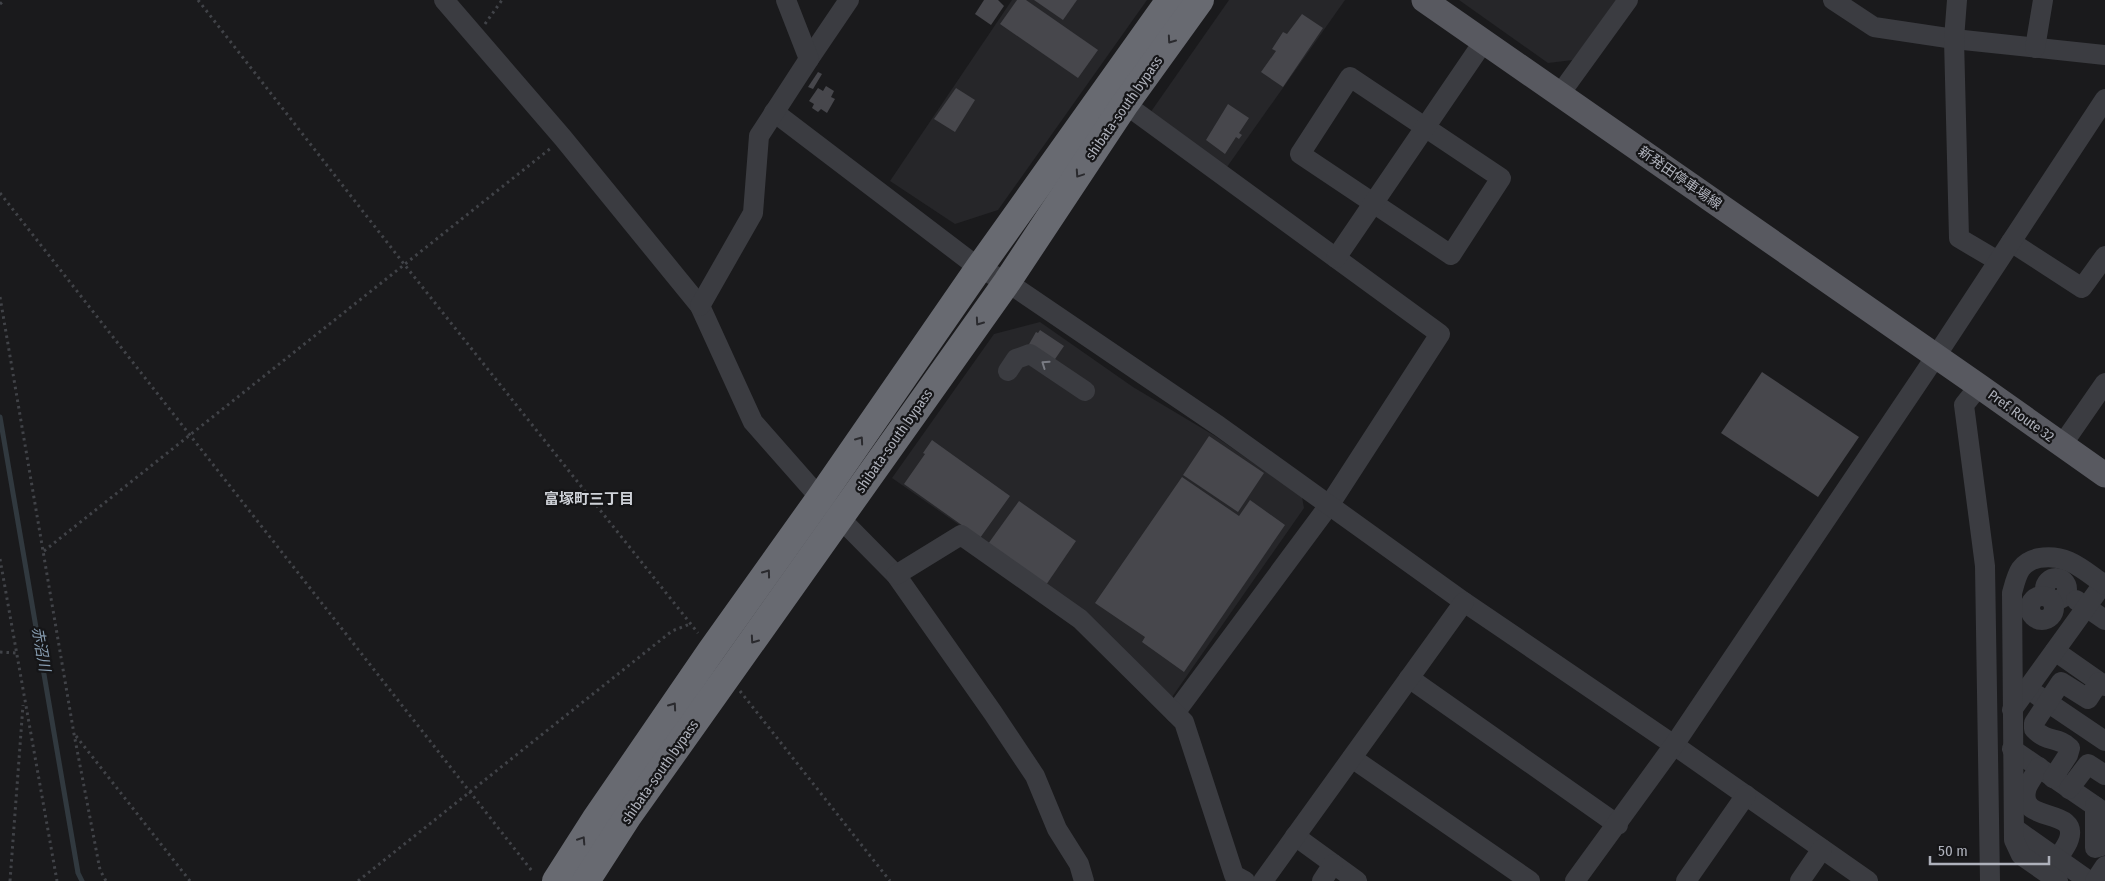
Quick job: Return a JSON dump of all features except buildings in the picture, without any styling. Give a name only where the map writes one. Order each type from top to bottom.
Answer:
[{"type":"highway","name":"shibata-south bypass","points":[[544,876],[595,820],[979,268],[1170,0]]},
{"type":"highway","name":"shibata-south bypass","points":[[586,881],[628,816],[1007,282],[1125,104],[1200,0]]},
{"type":"main road","name":"新発田停車場線","points":[[1424,0],[1936,356]]},
{"type":"main road","name":"Pref. Route 32","points":[[1936,356],[2105,476]]},
{"type":"street","points":[[444,0],[563,138],[700,306],[753,422],[820,498],[896,575],[1035,776],[1057,829],[1079,864],[1084,881]]},
{"type":"street","points":[[786,0],[809,58]]},
{"type":"street","points":[[700,306],[753,213],[759,136],[849,0]]},
{"type":"street","points":[[1560,94],[1628,0]]},
{"type":"street","points":[[1833,0],[1874,27],[1954,39],[2105,55]]},
{"type":"street","points":[[1957,0],[1954,39],[1959,238],[1998,260]]},
{"type":"street","points":[[2036,48],[2043,0]]},
{"type":"street","points":[[1336,258],[1484,41]]},
{"type":"street","points":[[1350,77],[1425,127],[1501,178],[1451,255],[1300,154],[1350,77]]},
{"type":"street","points":[[1575,881],[1618,825],[1674,745],[1936,356],[2105,99]]},
{"type":"street","points":[[1125,104],[1440,334],[1330,504],[1175,713]]},
{"type":"street","points":[[774,112],[979,268],[1007,282],[1330,504],[1464,602],[1674,745],[1868,881]]},
{"type":"street","points":[[2011,242],[2082,288],[2105,256]]},
{"type":"street","points":[[1008,371],[1016,359],[1030,354],[1085,391]]},
{"type":"street","points":[[2062,445],[2105,383]]},
{"type":"street","points":[[1979,386],[1964,405],[1985,566],[1990,881]]},
{"type":"street","points":[[896,575],[961,535],[1080,619],[1184,722],[1236,879]]},
{"type":"street","points":[[2012,710],[2104,585],[2068,560],[2052,556],[2028,561],[2017,573],[2012,593],[2012,710],[2012,749],[2014,840],[2021,855],[2058,881]]},
{"type":"street","points":[[1985,566],[2017,573]]},
{"type":"street","points":[[1263,881],[1464,602]]},
{"type":"street","points":[[2072,626],[2056,602],[2086,607],[2105,620]]},
{"type":"street","points":[[2054,778],[2068,755],[2070,748],[2065,743],[2047,739],[2034,729],[2034,723],[2061,682],[2088,699],[2102,684],[2055,651]]},
{"type":"street","points":[[1409,678],[1618,825]]},
{"type":"street","points":[[2027,689],[2105,741]]},
{"type":"street","points":[[2012,749],[2100,810],[2095,848],[2105,845]]},
{"type":"street","points":[[1352,758],[1530,881]]},
{"type":"street","points":[[2057,859],[2069,839],[2070,832],[2065,822],[2055,816],[2040,814],[2031,810],[2025,801],[2026,790],[2088,764],[2105,774]]},
{"type":"street","points":[[1686,881],[1746,795]]},
{"type":"street","points":[[2014,828],[2089,881]]},
{"type":"street","points":[[1295,836],[1357,881]]},
{"type":"street","points":[[1800,881],[1822,849]]},
{"type":"street","points":[[1322,881],[1333,864]]},
{"type":"street","points":[[2095,881],[2105,866]]},
{"type":"path","points":[[0,4],[5,0]]},
{"type":"path","points":[[198,0],[404,264],[711,651]]},
{"type":"path","points":[[476,37],[502,0]]},
{"type":"path","points":[[44,551],[191,436],[563,138]]},
{"type":"path","points":[[0,193],[470,792],[544,876]]},
{"type":"path","points":[[0,297],[74,734],[100,870],[106,881]]},
{"type":"path","points":[[0,558],[57,881]]},
{"type":"path","points":[[358,881],[672,631],[690,624]]},
{"type":"path","points":[[0,652],[16,653]]},
{"type":"path","points":[[728,677],[890,881]]},
{"type":"path","points":[[10,881],[24,699]]},
{"type":"path","points":[[74,734],[190,881]]},
{"type":"shaded area","points":[[1012,0],[1147,0],[998,210],[955,224],[890,181]]},
{"type":"shaded area","points":[[1229,0],[1345,0],[1227,167],[1150,113]]},
{"type":"shaded area","points":[[1459,0],[1616,0],[1573,60],[1548,63]]},
{"type":"shaded area","points":[[1040,322],[1133,387],[1215,436],[1302,497],[1304,508],[1170,700],[1051,589],[892,478],[994,334]]},
{"type":"waterway","name":"赤沼川","points":[[0,417],[78,873],[82,881]]},
{"type":"district","name":"富塚町三丁目","points":[[589,499]]}]
